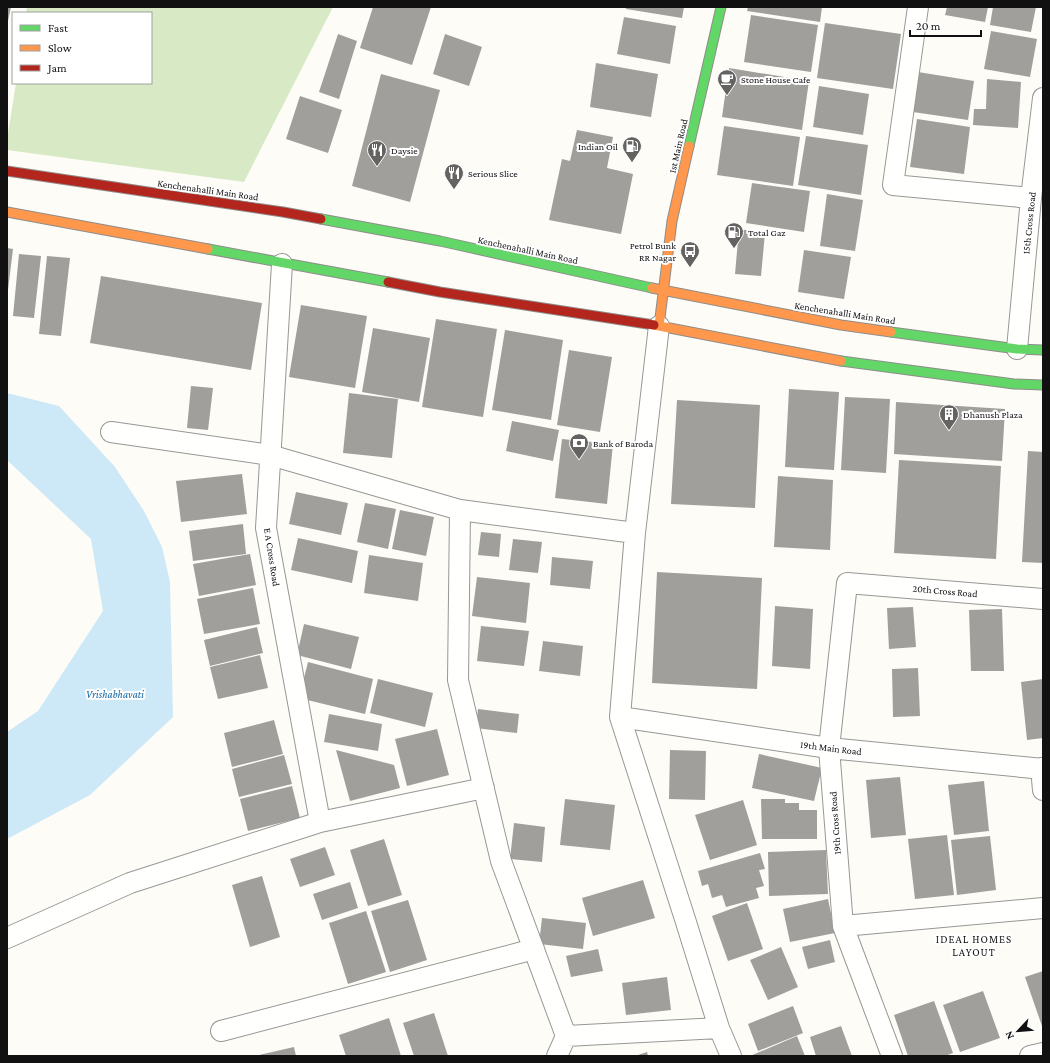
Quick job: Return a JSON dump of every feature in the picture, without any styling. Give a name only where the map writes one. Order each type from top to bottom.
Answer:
[{"type":"main road","name":"1st Main Road","points":[[659,326],[672,221],[721,7]]},
{"type":"main road","name":"Kenchenahalli Main Road","points":[[7,171],[283,212],[440,241],[663,290],[840,325],[1017,349],[1043,350]]},
{"type":"main road","points":[[7,212],[282,264],[440,292],[659,326],[835,360],[1014,384],[1043,385]]},
{"type":"street","points":[[918,7],[893,185],[1031,198]]},
{"type":"street","name":"15th Cross Road","points":[[1017,349],[1031,198],[1043,98]]},
{"type":"street","name":"E A Cross Road","points":[[282,264],[266,528],[320,822]]},
{"type":"street","points":[[659,326],[635,533],[620,717],[719,1028],[731,1056]]},
{"type":"street","points":[[111,432],[270,455],[460,510],[635,533]]},
{"type":"street","points":[[460,510],[458,680],[501,861],[566,1036],[557,1056]]},
{"type":"street","name":"20th Cross Road","points":[[847,583],[1043,599]]},
{"type":"street","name":"19th Cross Road","points":[[847,583],[829,748],[843,926],[892,1056]]},
{"type":"street","name":"19th Main Road","points":[[620,717],[829,748],[1042,768]]},
{"type":"street","points":[[1042,768],[1043,790]]},
{"type":"street","points":[[7,938],[130,883],[320,822],[484,788]]},
{"type":"street","points":[[843,926],[1043,908]]},
{"type":"street","points":[[221,1031],[534,949]]},
{"type":"street","points":[[566,1036],[719,1028]]},
{"type":"street","points":[[1030,1056],[1043,1053]]},
{"type":"green space","points":[[27,7],[333,7],[244,182],[7,150],[7,140],[16,84],[152,84],[152,12],[26,12]]},
{"type":"water","name":"Vrishabhavati","points":[[7,393],[59,406],[115,467],[144,511],[162,547],[170,582],[173,717],[90,795],[7,839],[7,732],[38,711],[103,611],[91,539],[7,460]]},
{"type":"building","points":[[7,7],[11,7],[8,21],[7,21]]},
{"type":"building","points":[[373,7],[431,7],[412,65],[360,48]]},
{"type":"building","points":[[626,7],[684,7],[682,18],[626,9]]},
{"type":"building","points":[[748,7],[822,7],[820,22],[747,11]]},
{"type":"building","points":[[947,7],[988,7],[985,22],[945,15]]},
{"type":"building","points":[[993,7],[1036,7],[1031,32],[990,25]]},
{"type":"building","points":[[751,15],[818,25],[811,72],[744,62]]},
{"type":"building","points":[[624,17],[676,26],[670,64],[617,54]]},
{"type":"building","points":[[825,23],[901,34],[893,89],[817,78]]},
{"type":"building","points":[[991,31],[1037,39],[1030,77],[984,69]]},
{"type":"building","points":[[338,34],[357,41],[339,99],[319,92]]},
{"type":"building","points":[[445,34],[482,47],[469,86],[433,74]]},
{"type":"building","points":[[596,63],[658,74],[651,117],[590,107]]},
{"type":"building","points":[[729,68],[809,81],[802,130],[722,117]]},
{"type":"building","points":[[918,72],[974,81],[968,120],[913,112]]},
{"type":"building","points":[[381,74],[440,90],[410,202],[352,186]]},
{"type":"building","points":[[987,79],[1021,82],[1018,128],[973,125],[974,109],[986,109]]},
{"type":"building","points":[[819,86],[869,94],[863,135],[813,127]]},
{"type":"building","points":[[300,96],[342,110],[328,153],[286,139]]},
{"type":"building","points":[[917,119],[970,127],[964,174],[910,167]]},
{"type":"building","points":[[724,126],[800,137],[793,186],[717,175]]},
{"type":"building","points":[[577,130],[613,137],[607,168],[633,174],[621,234],[549,220],[562,159],[570,161]]},
{"type":"building","points":[[806,136],[868,145],[861,195],[798,185]]},
{"type":"building","points":[[752,183],[810,191],[804,232],[746,223]]},
{"type":"building","points":[[827,194],[863,200],[855,251],[820,246]]},
{"type":"building","points":[[739,229],[765,233],[761,276],[735,274]]},
{"type":"building","points":[[7,248],[13,249],[8,290],[7,290]]},
{"type":"building","points":[[804,250],[851,257],[844,299],[798,292]]},
{"type":"building","points":[[19,254],[41,256],[34,318],[13,316]]},
{"type":"building","points":[[47,256],[70,258],[61,336],[39,334]]},
{"type":"building","points":[[101,276],[262,303],[251,370],[90,343]]},
{"type":"building","points":[[301,305],[367,316],[355,388],[289,377]]},
{"type":"building","points":[[436,319],[497,329],[483,417],[422,407]]},
{"type":"building","points":[[373,328],[430,338],[419,402],[362,392]]},
{"type":"building","points":[[505,330],[563,340],[551,420],[492,410]]},
{"type":"building","points":[[569,350],[612,357],[600,432],[557,425]]},
{"type":"building","points":[[191,386],[213,388],[208,430],[187,428]]},
{"type":"building","points":[[789,389],[839,392],[834,470],[785,467]]},
{"type":"building","points":[[349,393],[398,399],[392,458],[343,453]]},
{"type":"building","points":[[845,397],[890,399],[886,473],[841,470]]},
{"type":"building","points":[[677,400],[760,405],[755,508],[671,504]]},
{"type":"building","name":"Dhanush Plaza","points":[[896,402],[1005,409],[1002,461],[894,454]]},
{"type":"building","points":[[512,421],[559,430],[553,461],[506,451]]},
{"type":"building","points":[[562,439],[613,444],[607,504],[555,498]]},
{"type":"building","points":[[1028,451],[1043,452],[1043,563],[1022,562]]},
{"type":"building","points":[[899,460],[1001,466],[996,559],[894,553]]},
{"type":"building","points":[[242,474],[247,514],[181,522],[176,481]]},
{"type":"building","points":[[778,476],[833,480],[830,550],[774,547]]},
{"type":"building","points":[[296,492],[348,503],[341,535],[289,524]]},
{"type":"building","points":[[365,503],[396,509],[388,549],[357,542]]},
{"type":"building","points":[[400,510],[434,517],[426,556],[392,549]]},
{"type":"building","points":[[243,524],[246,554],[193,561],[189,531]]},
{"type":"building","points":[[481,532],[501,534],[499,557],[478,555]]},
{"type":"building","points":[[298,538],[358,551],[352,583],[291,570]]},
{"type":"building","points":[[513,539],[542,542],[538,573],[509,570]]},
{"type":"building","points":[[250,554],[256,585],[199,596],[193,564]]},
{"type":"building","points":[[369,555],[423,563],[418,601],[364,593]]},
{"type":"building","points":[[552,557],[593,561],[590,589],[550,585]]},
{"type":"building","points":[[657,572],[762,578],[757,689],[652,683]]},
{"type":"building","points":[[477,577],[530,583],[526,623],[472,616]]},
{"type":"building","points":[[253,588],[260,624],[204,634],[197,599]]},
{"type":"building","points":[[775,606],[813,609],[810,669],[772,666]]},
{"type":"building","points":[[913,607],[916,647],[889,649],[887,608]]},
{"type":"building","points":[[1002,609],[1004,671],[971,671],[969,610]]},
{"type":"building","points":[[304,624],[359,637],[351,669],[297,655]]},
{"type":"building","points":[[481,626],[529,631],[524,666],[477,661]]},
{"type":"building","points":[[257,627],[263,653],[210,666],[204,640]]},
{"type":"building","points":[[543,641],[583,646],[580,676],[539,671]]},
{"type":"building","points":[[260,655],[268,688],[218,699],[210,667]]},
{"type":"building","points":[[308,662],[373,679],[365,714],[299,698]]},
{"type":"building","points":[[918,668],[920,716],[893,717],[892,669]]},
{"type":"building","points":[[378,679],[433,693],[425,727],[370,713]]},
{"type":"building","points":[[1043,679],[1043,738],[1027,740],[1021,682]]},
{"type":"building","points":[[478,709],[519,714],[517,733],[476,728]]},
{"type":"building","points":[[329,714],[382,724],[378,751],[324,742]]},
{"type":"building","points":[[274,720],[283,754],[232,767],[224,733]]},
{"type":"building","points":[[437,729],[449,775],[407,786],[395,739]]},
{"type":"building","points":[[336,750],[394,765],[400,788],[350,801]]},
{"type":"building","points":[[670,750],[706,751],[705,800],[669,799]]},
{"type":"building","points":[[759,754],[822,768],[814,801],[752,788]]},
{"type":"building","points":[[284,755],[292,784],[239,797],[232,769]]},
{"type":"building","points":[[900,777],[906,835],[871,838],[866,780]]},
{"type":"building","points":[[984,781],[989,831],[954,835],[948,785]]},
{"type":"building","points":[[292,786],[300,818],[248,831],[240,799]]},
{"type":"building","points":[[565,799],[615,805],[610,850],[560,845]]},
{"type":"building","points":[[761,799],[785,799],[785,803],[799,803],[799,810],[817,810],[817,839],[762,839]]},
{"type":"building","points":[[743,800],[757,845],[710,860],[695,815]]},
{"type":"building","points":[[514,823],[545,827],[542,862],[510,859]]},
{"type":"building","points":[[947,835],[954,895],[915,899],[908,839]]},
{"type":"building","points":[[990,836],[996,890],[957,895],[951,840]]},
{"type":"building","points":[[384,839],[402,895],[368,906],[350,850]]},
{"type":"building","points":[[325,847],[335,875],[300,887],[290,859]]},
{"type":"building","points":[[826,850],[828,894],[769,896],[768,852]]},
{"type":"building","points":[[760,853],[765,869],[759,870],[764,886],[756,888],[759,898],[726,907],[722,895],[712,898],[708,884],[702,886],[698,871]]},
{"type":"building","points":[[262,876],[280,937],[250,947],[232,885]]},
{"type":"building","points":[[643,880],[655,918],[593,936],[582,898]]},
{"type":"building","points":[[350,882],[358,908],[322,920],[313,894]]},
{"type":"building","points":[[828,899],[835,933],[790,942],[783,909]]},
{"type":"building","points":[[408,900],[427,960],[390,972],[371,911]]},
{"type":"building","points":[[747,903],[763,949],[728,961],[712,916]]},
{"type":"building","points":[[366,911],[386,972],[348,984],[329,923]]},
{"type":"building","points":[[542,918],[586,923],[583,949],[539,944]]},
{"type":"building","points":[[830,940],[835,962],[808,969],[802,947]]},
{"type":"building","points":[[781,947],[798,987],[768,1000],[750,960]]},
{"type":"building","points":[[598,949],[603,971],[571,977],[566,956]]},
{"type":"building","points":[[1043,971],[1043,1029],[1025,977]]},
{"type":"building","points":[[667,977],[671,1010],[626,1015],[622,983]]},
{"type":"building","points":[[983,991],[1000,1038],[960,1052],[943,1005]]},
{"type":"building","points":[[934,1001],[953,1053],[945,1056],[908,1056],[894,1015]]},
{"type":"building","points":[[793,1006],[803,1033],[758,1051],[748,1024]]},
{"type":"building","points":[[434,1013],[448,1056],[414,1056],[403,1023]]},
{"type":"building","points":[[389,1018],[401,1056],[346,1056],[339,1035]]},
{"type":"building","points":[[841,1026],[852,1056],[816,1056],[810,1037]]},
{"type":"building","points":[[797,1036],[805,1056],[750,1056]]},
{"type":"building","points":[[294,1047],[296,1056],[259,1055]]},
{"type":"building","points":[[647,1052],[648,1056],[635,1056]]},
{"type":"traffic: fast","points":[[689,146],[721,7]]},
{"type":"traffic: fast","points":[[321,219],[440,241],[652,288]]},
{"type":"traffic: fast","points":[[208,249],[388,282]]},
{"type":"traffic: fast","points":[[891,332],[1017,349],[1043,350]]},
{"type":"traffic: fast","points":[[841,361],[1014,384],[1043,385]]},
{"type":"traffic: slow","points":[[659,326],[672,221],[689,146]]},
{"type":"traffic: slow","points":[[7,212],[208,249]]},
{"type":"traffic: slow","points":[[652,288],[841,325],[891,332]]},
{"type":"traffic: slow","points":[[654,325],[841,361]]},
{"type":"traffic: jam","points":[[7,171],[321,219]]},
{"type":"traffic: jam","points":[[388,282],[440,292],[654,325]]},
{"type":"place","name":"Stone House Cafe","points":[[727,96]]},
{"type":"place","name":"Indian Oil","points":[[632,163]]},
{"type":"place","name":"Daysie","points":[[377,167]]},
{"type":"place","name":"Serious Slice","points":[[454,190]]},
{"type":"place","name":"Total Gaz","points":[[734,249]]},
{"type":"place","name":"Petrol Bunk RR Nagar","points":[[690,268]]},
{"type":"place","name":"Dhanush Plaza","points":[[949,431]]},
{"type":"place","name":"Bank of Baroda","points":[[579,460]]},
{"type":"district","name":"IDEAL HOMES LAYOUT","points":[[974,945]]}]
